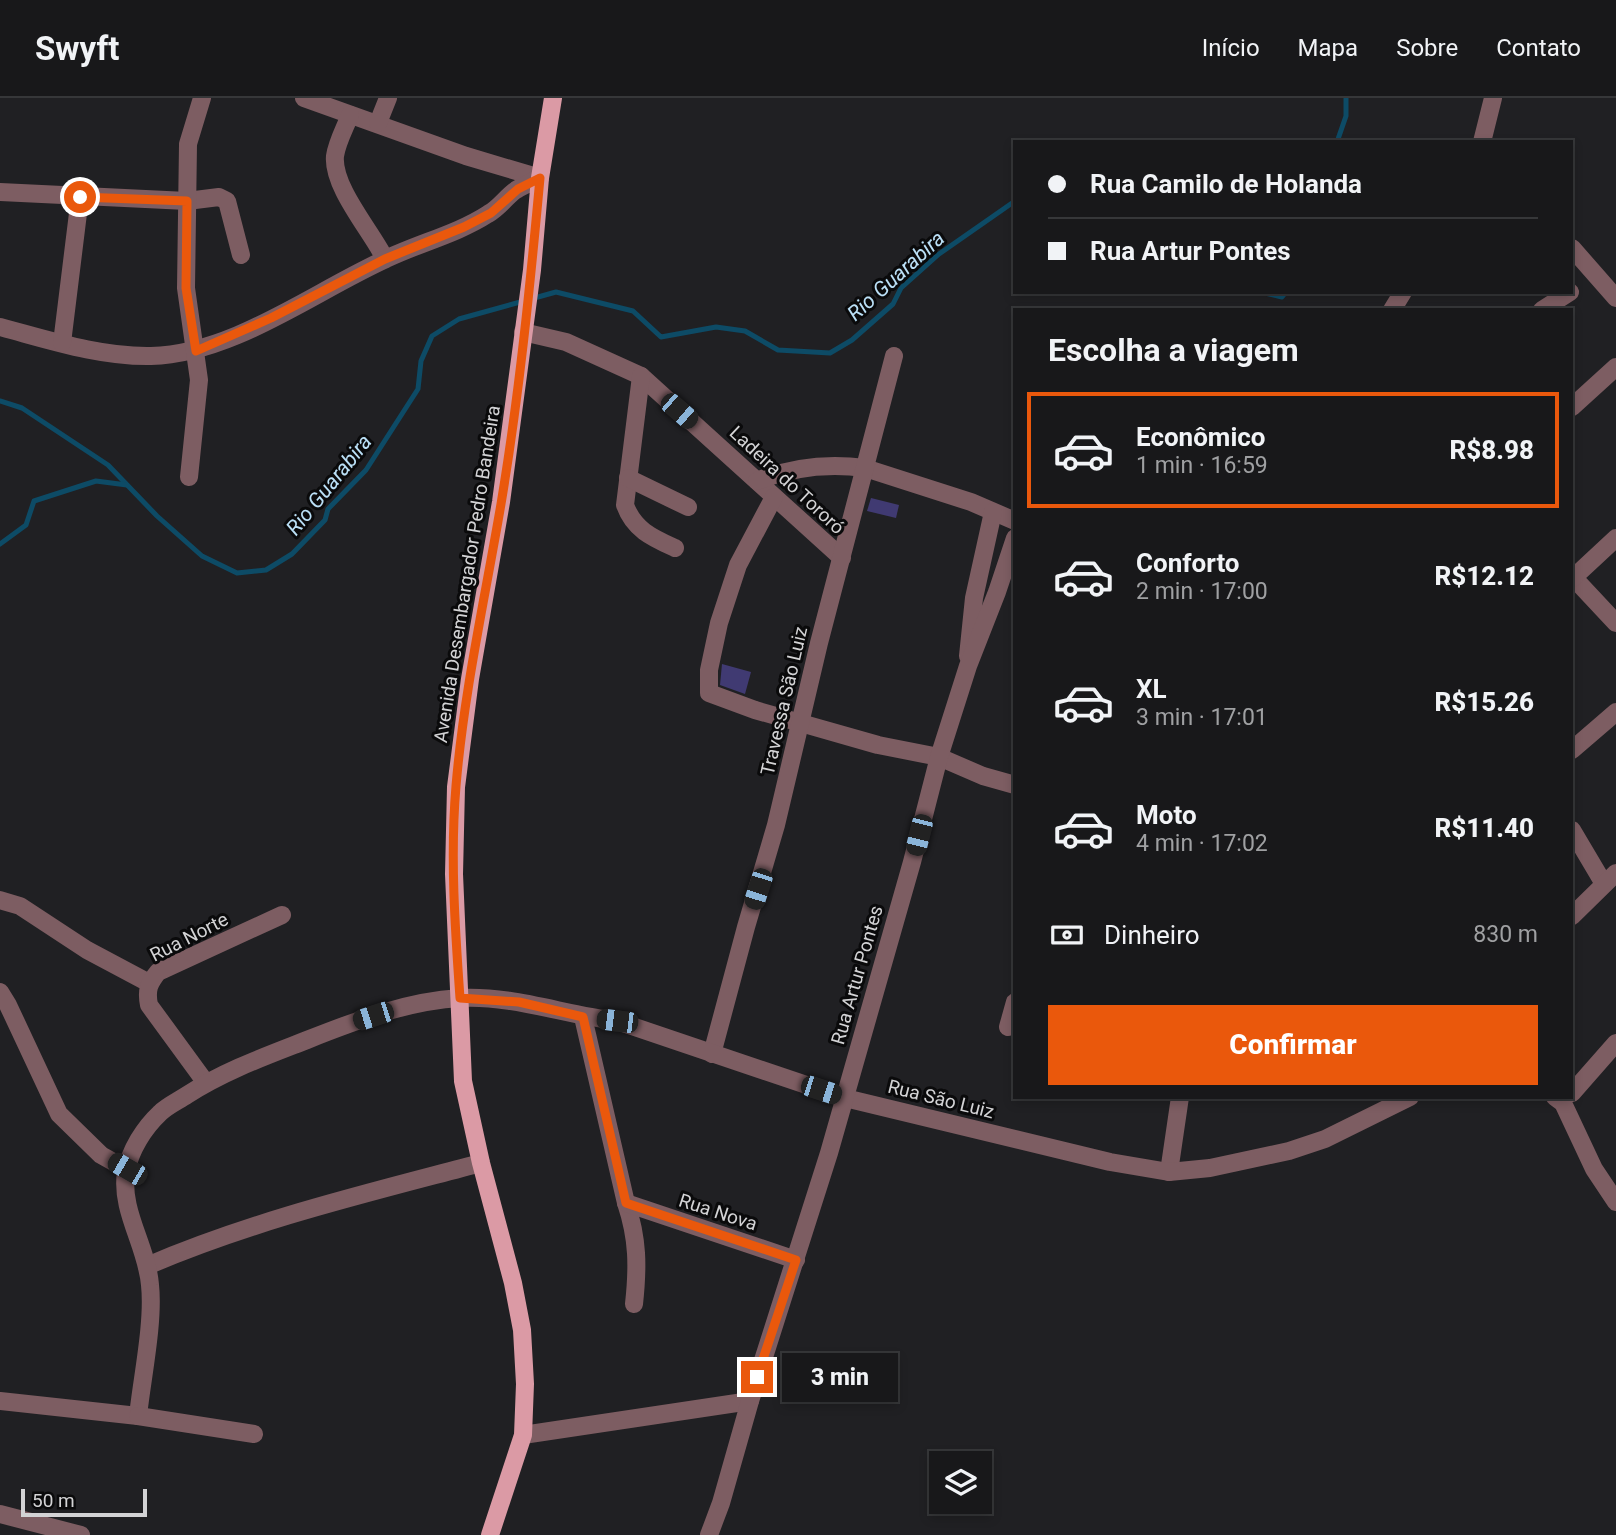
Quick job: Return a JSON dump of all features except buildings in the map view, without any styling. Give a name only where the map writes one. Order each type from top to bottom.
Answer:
[{"type":"main road","name":"Avenida Desembargador Pedro Bandeira","points":[[490,1535],[523,1435],[525,1384],[522,1330],[513,1283],[481,1163],[463,1081],[454,874],[456,787],[470,678],[501,502],[532,270],[540,178],[553,98]]},
{"type":"street","points":[[189,477],[199,380],[186,288],[188,144],[202,98]]},
{"type":"street","points":[[304,98],[466,156],[540,178]]},
{"type":"street","points":[[377,123],[388,98]]},
{"type":"street","points":[[1482,140],[1493,98]]},
{"type":"street","points":[[350,114],[336,151],[336,169],[354,213],[385,259]]},
{"type":"street","points":[[0,327],[122,356],[154,356],[196,351],[271,318],[385,259],[464,227],[491,213],[518,189],[540,178]]},
{"type":"street","points":[[0,192],[187,201],[219,197],[227,201],[242,255]]},
{"type":"street","points":[[62,343],[80,197]]},
{"type":"street","points":[[1573,249],[1616,298]]},
{"type":"street","points":[[1573,291],[1596,276]]},
{"type":"street","points":[[1545,308],[1568,294]]},
{"type":"street","name":"Ladeira do Tororó","points":[[524,326],[641,376],[842,558]]},
{"type":"street","name":"Travessa São Luiz","points":[[712,1054],[773,836],[819,643],[894,356]]},
{"type":"street","points":[[1573,406],[1616,367]]},
{"type":"street","points":[[641,376],[625,505],[631,520],[641,530],[675,548]]},
{"type":"street","points":[[757,481],[799,468],[847,465],[865,468],[1013,520]]},
{"type":"street","points":[[628,478],[688,507]]},
{"type":"street","points":[[774,497],[738,565],[719,623],[709,670],[708,690],[711,695],[878,745],[939,757],[983,776],[1013,784]]},
{"type":"street","name":"Rua Artur Pontes","points":[[968,666],[968,641],[974,598],[993,512]]},
{"type":"street","points":[[1573,576],[1616,538]]},
{"type":"street","name":"Rua Artur Pontes","points":[[709,1535],[845,1098],[939,757],[968,666],[1013,544]]},
{"type":"street","points":[[1573,578],[1616,623]]},
{"type":"street","points":[[1573,749],[1616,712]]},
{"type":"street","points":[[1573,831],[1610,879],[1573,915]]},
{"type":"street","points":[[0,900],[20,906],[87,950],[149,983]]},
{"type":"street","name":"Rua Norte","points":[[206,1083],[149,1005],[146,993],[149,983],[158,972],[282,915]]},
{"type":"street","points":[[0,992],[59,1114],[101,1155],[127,1169],[125,1196],[147,1266],[150,1285],[150,1313],[138,1416]]},
{"type":"street","name":"Rua São Luiz","points":[[127,1169],[140,1136],[161,1111],[206,1083],[258,1059],[346,1025],[399,1008],[460,998],[519,1002],[583,1017],[617,1021],[845,1098],[1097,1159],[1169,1172],[1210,1168],[1289,1151],[1325,1139],[1406,1099]]},
{"type":"street","points":[[1008,1027],[1013,1009]]},
{"type":"street","points":[[583,1017],[632,1222],[638,1264],[634,1304]]},
{"type":"street","points":[[1573,1088],[1616,1043]]},
{"type":"street","points":[[1169,1172],[1180,1099]]},
{"type":"street","points":[[1564,1099],[1594,1169],[1616,1202]]},
{"type":"street","points":[[147,1266],[199,1244],[254,1226],[481,1163]]},
{"type":"street","name":"Rua Nova","points":[[626,1203],[796,1260]]},
{"type":"street","points":[[0,1401],[138,1416],[254,1434]]},
{"type":"street","points":[[523,1435],[750,1401]]},
{"type":"street","points":[[10,1535],[7,1515],[81,1535]]},
{"type":"waterway","name":"Rio Guarabira","points":[[1338,140],[1346,116],[1346,98]]},
{"type":"waterway","name":"Rio Guarabira","points":[[0,401],[22,408],[108,465],[157,516],[202,556],[237,573],[266,570],[292,554],[325,520],[328,509],[366,470],[418,389],[421,361],[432,336],[459,319],[556,292],[633,311],[661,337],[716,327],[745,331],[778,350],[830,353],[852,340],[893,304],[901,288],[939,254],[1013,202]]},
{"type":"waterway","name":"Rio Guarabira","points":[[1269,294],[1282,297],[1284,294]]},
{"type":"waterway","points":[[0,544],[26,525],[34,501],[96,481],[127,485]]},
{"type":"route","points":[[80,197],[187,201],[186,288],[196,351],[309,300],[385,259],[464,227],[491,213],[518,189],[540,178],[515,406],[470,678],[456,787],[454,874],[460,998],[519,1002],[583,1017],[626,1203],[796,1260],[757,1377]]}]
